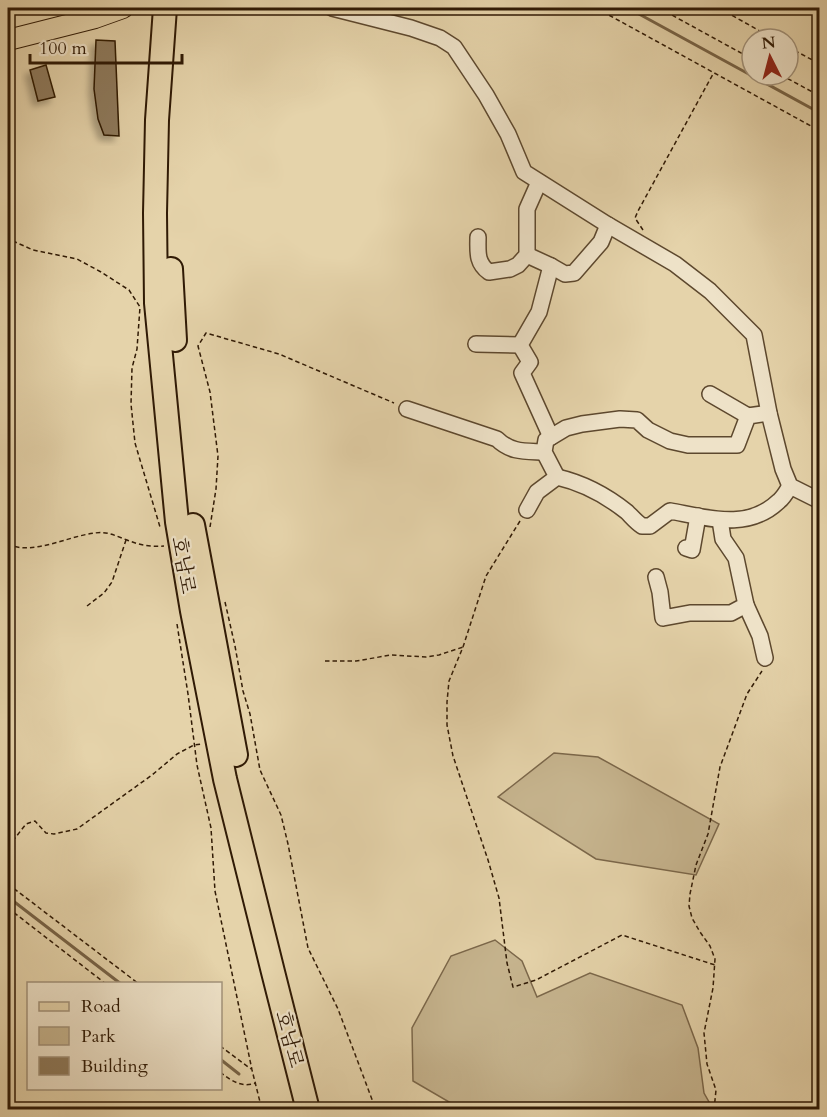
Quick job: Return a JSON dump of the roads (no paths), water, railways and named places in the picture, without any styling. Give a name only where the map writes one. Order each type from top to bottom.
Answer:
[{"type":"highway","name":"호남로","points":[[165,8],[168,38],[171,283],[180,415],[191,513],[240,771],[323,1110]]},
{"type":"highway","name":"호남로","points":[[177,8],[168,38],[157,120],[155,213],[156,303],[177,522],[225,779],[308,1110]]},
{"type":"main road","points":[[8,29],[85,8]]},
{"type":"main road","points":[[8,40],[95,18],[123,8]]},
{"type":"street","points":[[332,8],[411,28],[454,47],[486,95],[508,134],[524,172],[538,183],[675,264],[710,291],[754,335],[769,413],[783,469],[790,486],[819,501]]},
{"type":"street","points":[[478,237],[478,258],[482,267],[489,272],[510,270],[518,266],[527,255],[527,209],[538,183]]},
{"type":"street","points":[[527,255],[565,274],[574,273],[601,242],[608,225]]},
{"type":"street","points":[[520,345],[539,312],[551,266]]},
{"type":"street","points":[[476,344],[520,345]]},
{"type":"street","points":[[520,345],[530,362],[522,373],[551,437]]},
{"type":"street","points":[[710,394],[748,416],[769,413]]},
{"type":"street","points":[[407,409],[497,439],[503,445],[515,450],[544,452]]},
{"type":"street","points":[[748,416],[737,445],[688,445],[670,441],[648,430],[637,420],[620,419],[566,428],[546,440],[544,452],[557,477],[602,494],[642,526],[650,526],[670,511],[720,520],[739,520],[763,514],[781,500],[790,486]]},
{"type":"street","points":[[527,510],[537,492],[557,477]]},
{"type":"street","points":[[686,548],[692,550],[698,516]]},
{"type":"street","points":[[720,520],[723,539],[736,558],[746,605],[760,636],[765,658]]},
{"type":"street","points":[[656,577],[663,618],[690,613],[731,613],[746,605]]},
{"type":"waterway","points":[[628,8],[820,113]]},
{"type":"waterway","points":[[8,897],[118,982]]},
{"type":"waterway","points":[[222,1061],[239,1074]]}]
